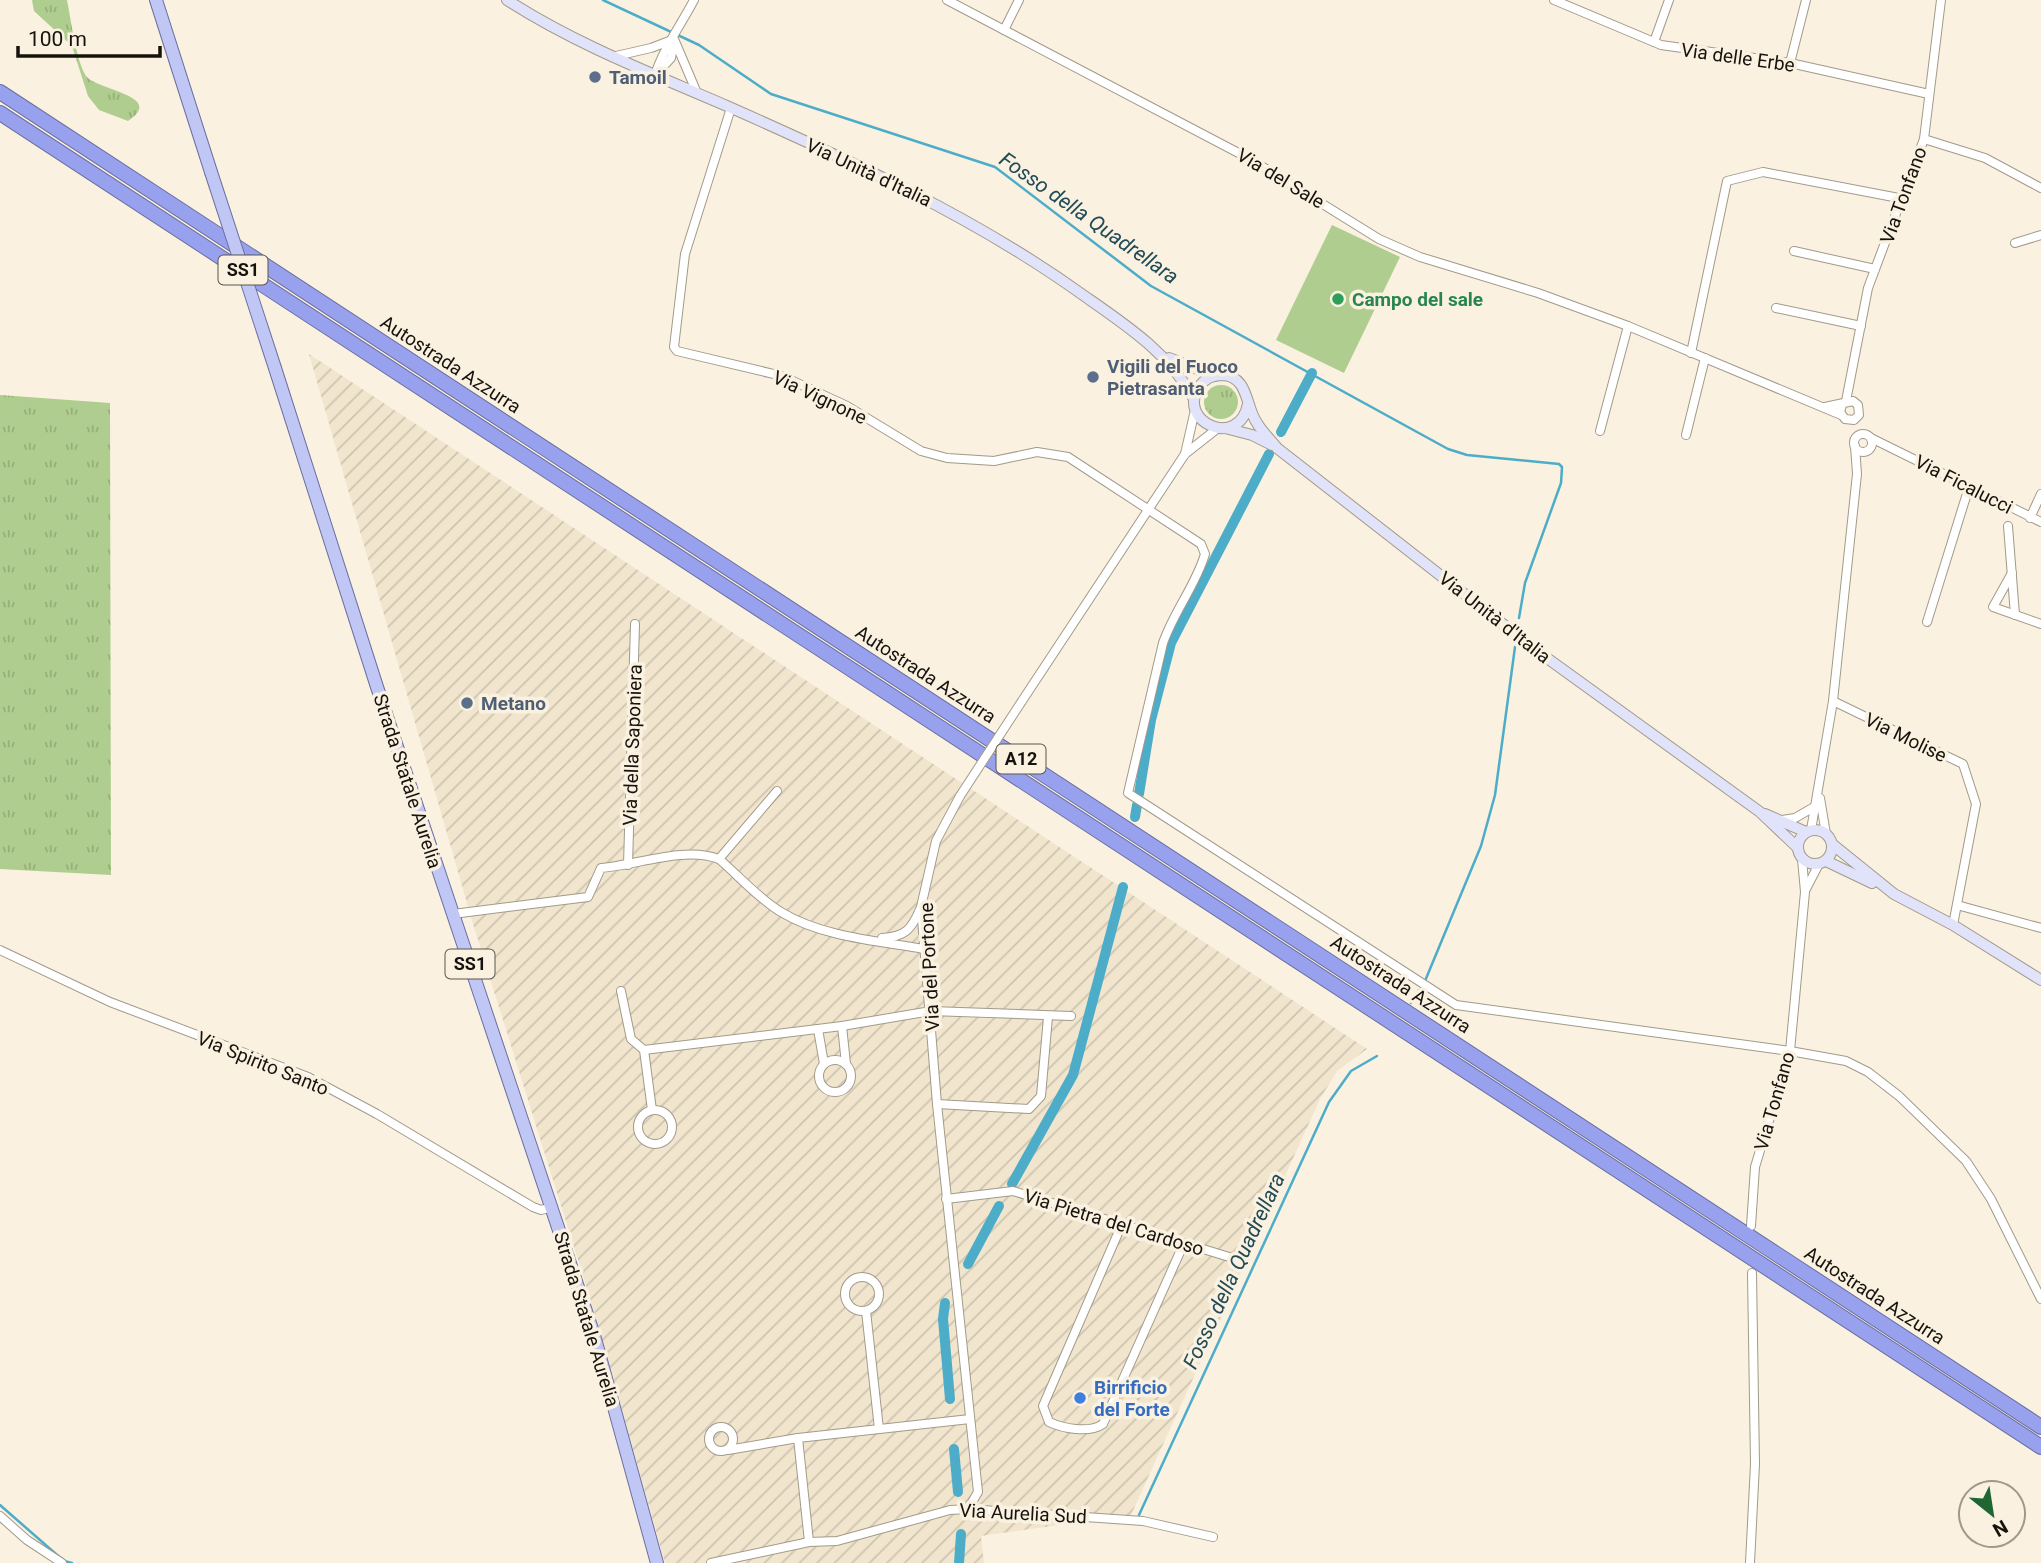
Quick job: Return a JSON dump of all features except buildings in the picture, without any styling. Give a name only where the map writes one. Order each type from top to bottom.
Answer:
[{"type":"highway","name":"Autostrada Azzurra","points":[[0,92],[2041,1427]]},
{"type":"highway","name":"Autostrada Azzurra","points":[[0,113],[2041,1447]]},
{"type":"main road","name":"Strada Statale Aurelia","points":[[156,0],[453,914],[553,1207],[598,1349],[657,1563]]},
{"type":"main road","name":"Via Unità d'Italia","points":[[507,0],[615,56],[913,191],[959,216],[1049,271],[1166,357],[1195,405]]},
{"type":"main road","points":[[1166,357],[1215,376],[1236,380],[1246,393],[1248,404],[1240,420],[1221,428]]},
{"type":"main road","points":[[1215,376],[1201,384],[1195,405],[1207,424],[1252,435],[1278,448]]},
{"type":"main road","name":"Via Unità d'Italia","points":[[1248,404],[1256,423],[1278,448],[1540,653],[1760,812]]},
{"type":"main road","points":[[1760,812],[1829,839],[1894,894]]},
{"type":"main road","points":[[1760,812],[1800,853],[1894,894],[1954,925],[2041,980]]},
{"type":"main road","points":[[1800,853],[1809,831]]},
{"type":"main road","points":[[1822,862],[1831,855],[1829,839]]},
{"type":"street","points":[[655,75],[671,58],[674,39],[694,0]]},
{"type":"street","name":"Via del Sale","points":[[947,0],[1250,159],[1379,239],[1420,257],[1538,293],[1628,326],[1822,407],[1847,409]]},
{"type":"street","points":[[1004,30],[1019,0]]},
{"type":"street","name":"Via delle Erbe","points":[[1554,0],[1654,42],[1790,63],[1929,94]]},
{"type":"street","points":[[1654,42],[1669,0]]},
{"type":"street","points":[[1790,63],[1806,0]]},
{"type":"street","name":"Via Tonfano","points":[[1847,409],[1868,288],[1904,199],[1924,139],[1941,0]]},
{"type":"street","points":[[615,56],[651,48],[674,39]]},
{"type":"street","points":[[674,39],[697,93]]},
{"type":"street","name":"Via Vignone","points":[[732,108],[685,254],[674,347],[677,351],[782,376],[847,407],[920,450],[947,458],[994,461],[1037,452],[1068,457],[1149,510]]},
{"type":"street","points":[[1924,139],[1986,158],[2041,188]]},
{"type":"street","points":[[1691,353],[1727,181],[1763,172],[1904,199]]},
{"type":"street","points":[[2015,243],[2041,235]]},
{"type":"street","points":[[1794,251],[1875,269]]},
{"type":"street","points":[[1776,308],[1861,326]]},
{"type":"street","points":[[1600,431],[1628,326]]},
{"type":"street","points":[[1686,435],[1705,358]]},
{"type":"street","points":[[1185,454],[1195,405]]},
{"type":"street","points":[[1847,409],[1859,415],[1868,436],[1867,450],[1857,474]]},
{"type":"street","points":[[1809,831],[1819,795],[1833,701],[1857,474],[1855,442],[1847,409]]},
{"type":"street","name":"Via del Portone","points":[[968,1509],[978,1492],[946,1199],[921,907],[936,841],[960,796],[1185,454],[1221,428]]},
{"type":"street","points":[[1855,442],[1868,436]]},
{"type":"street","name":"Via Ficalucci","points":[[1868,436],[2041,522]]},
{"type":"street","points":[[1855,442],[1867,450],[1888,445]]},
{"type":"street","points":[[1927,622],[1969,487]]},
{"type":"street","points":[[2030,517],[2041,494]]},
{"type":"street","points":[[1149,510],[1201,544],[1205,554],[1170,623],[1163,643],[1128,793],[1456,1005],[1790,1051],[1846,1061],[1868,1072],[1899,1096],[1966,1161],[1991,1199],[2041,1299]]},
{"type":"street","points":[[2041,522],[2041,528]]},
{"type":"street","points":[[2008,526],[2015,615]]},
{"type":"street","points":[[2012,573],[1993,607],[2041,624]]},
{"type":"street","name":"Via della Saponiera","points":[[628,866],[635,624]]},
{"type":"street","name":"Via Molise","points":[[1833,701],[1963,764],[1976,804],[1954,925]]},
{"type":"street","points":[[719,859],[777,792]]},
{"type":"street","points":[[1819,795],[1829,839]]},
{"type":"street","points":[[1778,820],[1795,818],[1814,807]]},
{"type":"street","points":[[1800,853],[1805,891]]},
{"type":"street","points":[[453,914],[588,897],[601,868],[628,866],[684,855],[708,855],[719,859],[780,911],[802,923],[924,949]]},
{"type":"street","points":[[1805,891],[1822,862]]},
{"type":"street","name":"Via Tonfano","points":[[1751,1226],[1755,1167],[1790,1051],[1805,891]]},
{"type":"street","points":[[1957,905],[2041,928]]},
{"type":"street","points":[[869,939],[900,937],[913,927],[921,907]]},
{"type":"street","name":"Via Spirito Santo","points":[[0,950],[110,1002],[308,1077],[377,1114],[533,1207],[541,1210],[553,1207]]},
{"type":"street","points":[[621,991],[631,1039],[644,1050],[652,1110]]},
{"type":"street","points":[[644,1050],[842,1026],[931,1011],[1071,1016]]},
{"type":"street","points":[[937,1104],[1029,1109],[1041,1096],[1048,1017]]},
{"type":"street","points":[[818,1029],[824,1064],[819,1079],[825,1089],[835,1092],[846,1089],[851,1079],[846,1064],[842,1026]]},
{"type":"street","points":[[824,1064],[833,1060],[846,1064]]},
{"type":"street","points":[[652,1110],[663,1111],[672,1125],[665,1140],[655,1144],[644,1140],[638,1125],[642,1115],[652,1110]]},
{"type":"street","name":"Via Pietra del Cardoso","points":[[946,1199],[1013,1191],[1239,1261]]},
{"type":"street","points":[[1122,1224],[1043,1406],[1049,1422],[1059,1427],[1093,1429],[1103,1424],[1184,1243]]},
{"type":"street","points":[[1750,1563],[1755,1464],[1752,1273]]},
{"type":"street","points":[[856,1279],[872,1280],[879,1289],[876,1305],[866,1311],[850,1307],[845,1297],[847,1286],[856,1279]]},
{"type":"street","points":[[866,1311],[880,1429]]},
{"type":"street","points":[[728,1450],[798,1438],[970,1419]]},
{"type":"street","points":[[798,1438],[809,1542]]},
{"type":"street","name":"Via Aurelia Sud","points":[[711,1563],[809,1542],[837,1541],[950,1510],[968,1509],[1143,1521],[1213,1537]]},
{"type":"street","points":[[0,1516],[27,1541],[62,1563]]},
{"type":"shaded area","points":[[309,354],[1367,1049],[1337,1071],[1320,1099],[1131,1515],[981,1536],[984,1563],[665,1563],[598,1324],[473,924]]},
{"type":"green space","points":[[32,0],[67,0],[82,69],[92,81],[134,99],[139,105],[138,112],[128,121],[99,110],[88,96],[72,46],[34,11]]},
{"type":"green space","name":"Campo del sale","points":[[1332,225],[1400,257],[1344,373],[1276,340]]},
{"type":"green space","points":[[1221,385],[1233,390],[1238,402],[1233,414],[1221,419],[1209,414],[1204,402],[1209,390]]},
{"type":"green space","points":[[0,395],[110,403],[111,875],[0,869]]},
{"type":"waterway","name":"Fosso della Quadrellara","points":[[603,0],[699,45],[771,94],[995,167],[1151,286],[1448,449],[1467,455],[1559,464],[1562,467],[1561,483],[1525,583],[1519,618]]},
{"type":"waterway","points":[[1281,432],[1312,373]]},
{"type":"waterway","points":[[1139,794],[1151,720],[1171,643],[1269,454]]},
{"type":"waterway","name":"Fosso della Quadrellara","points":[[1425,981],[1481,846],[1495,795],[1515,647]]},
{"type":"waterway","points":[[1135,817],[1137,805]]},
{"type":"waterway","points":[[1012,1184],[1073,1075],[1123,887]]},
{"type":"waterway","name":"Fosso della Quadrellara","points":[[1411,1003],[1419,990]]},
{"type":"waterway","name":"Fosso della Quadrellara","points":[[1139,1515],[1329,1102],[1351,1071],[1377,1056]]},
{"type":"waterway","points":[[968,1264],[999,1206]]},
{"type":"waterway","points":[[945,1303],[943,1319],[950,1399]]},
{"type":"waterway","points":[[954,1449],[958,1492]]},
{"type":"waterway","points":[[0,1505],[64,1561],[72,1563]]},
{"type":"waterway","points":[[959,1563],[961,1534]]},
{"type":"place","name":"Tamoil","points":[[595,77]]},
{"type":"place","name":"Campo del sale","points":[[1338,299]]},
{"type":"place","name":"Vigili del Fuoco Pietrasanta","points":[[1093,377]]},
{"type":"place","name":"Metano","points":[[467,703]]},
{"type":"place","name":"Birrificio del Forte","points":[[1080,1398]]}]
